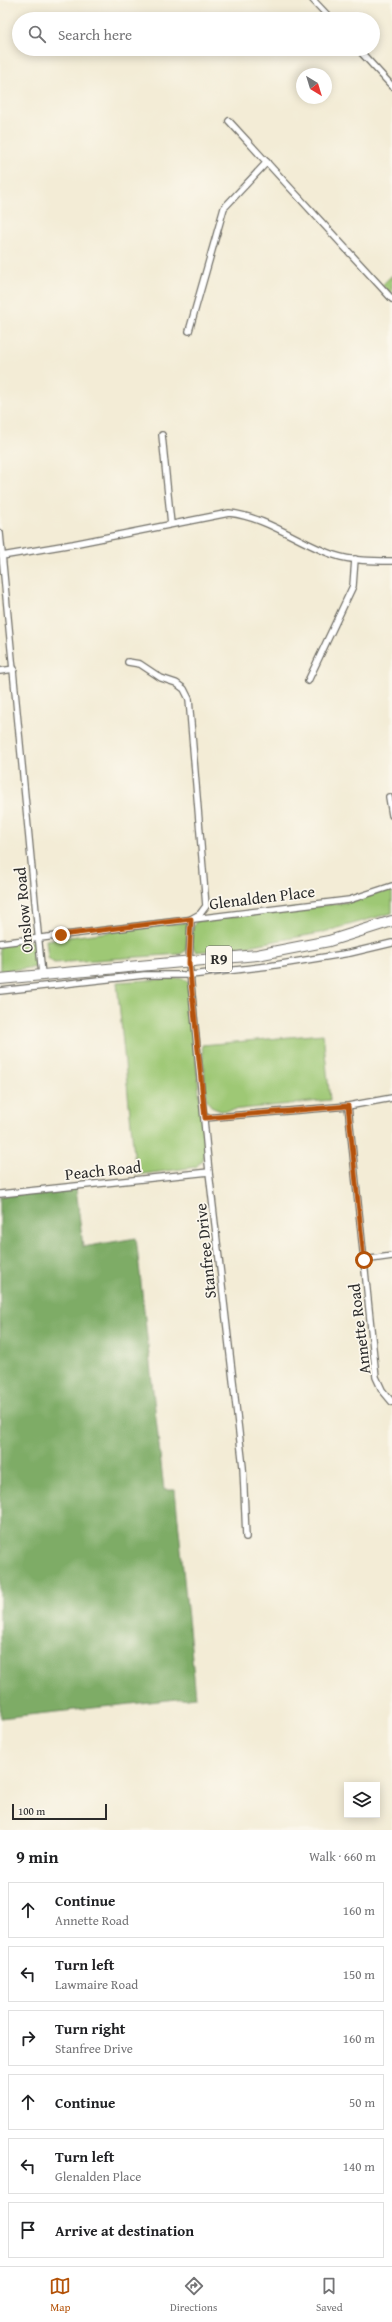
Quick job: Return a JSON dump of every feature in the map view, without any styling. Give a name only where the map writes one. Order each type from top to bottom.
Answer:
[{"type":"highway","name":"R9","points":[[0,979],[189,963],[257,955],[329,941],[392,921]]},
{"type":"street","points":[[313,0],[324,12]]},
{"type":"street","points":[[364,56],[392,86]]},
{"type":"street","points":[[229,121],[392,298]]},
{"type":"street","points":[[189,331],[224,208],[267,162]]},
{"type":"street","points":[[162,435],[171,524]]},
{"type":"street","points":[[2,556],[229,513],[242,514],[335,555],[355,559],[392,561]]},
{"type":"street","name":"Onslow Road","points":[[0,533],[42,975]]},
{"type":"street","points":[[308,681],[353,586],[355,559]]},
{"type":"street","points":[[128,662],[140,664],[161,678],[176,683],[184,688],[189,699],[206,906],[200,914],[191,919]]},
{"type":"street","points":[[0,671],[14,669]]},
{"type":"street","points":[[388,797],[392,815]]},
{"type":"street","name":"Glenalden Place","points":[[0,943],[349,900],[392,886]]},
{"type":"street","name":"Stanfree Drive","points":[[191,919],[189,963],[190,975],[205,1118],[209,1172],[242,1467],[246,1537]]},
{"type":"street","points":[[0,991],[88,983],[144,975],[190,975],[268,966],[350,953],[392,943]]},
{"type":"street","points":[[88,971],[88,983]]},
{"type":"street","points":[[64,973],[64,985]]},
{"type":"street","points":[[205,1118],[348,1106],[392,1098]]},
{"type":"street","name":"Annette Road","points":[[348,1106],[376,1377],[382,1390],[392,1402]]},
{"type":"street","name":"Peach Road","points":[[0,1194],[209,1172]]},
{"type":"street","points":[[364,1260],[392,1256]]},
{"type":"green space","points":[[392,275],[392,295],[382,285]]},
{"type":"green space","points":[[392,888],[392,913],[320,933],[242,947],[196,952],[192,944],[192,933],[196,921],[348,902]]},
{"type":"green space","points":[[187,922],[186,950],[181,954],[54,963],[48,958],[46,940]]},
{"type":"green space","points":[[38,941],[40,967],[0,971],[0,944]]},
{"type":"green space","points":[[183,978],[188,983],[205,1150],[202,1160],[196,1167],[136,1175],[117,982]]},
{"type":"green space","points":[[323,1034],[330,1100],[221,1111],[213,1108],[207,1101],[202,1045]]},
{"type":"green space","points":[[76,1188],[83,1247],[136,1238],[164,1490],[175,1490],[196,1697],[0,1718],[0,1196]]},
{"type":"route","points":[[61,935],[191,919],[189,932],[189,963],[205,1118],[348,1106],[364,1260]]}]
